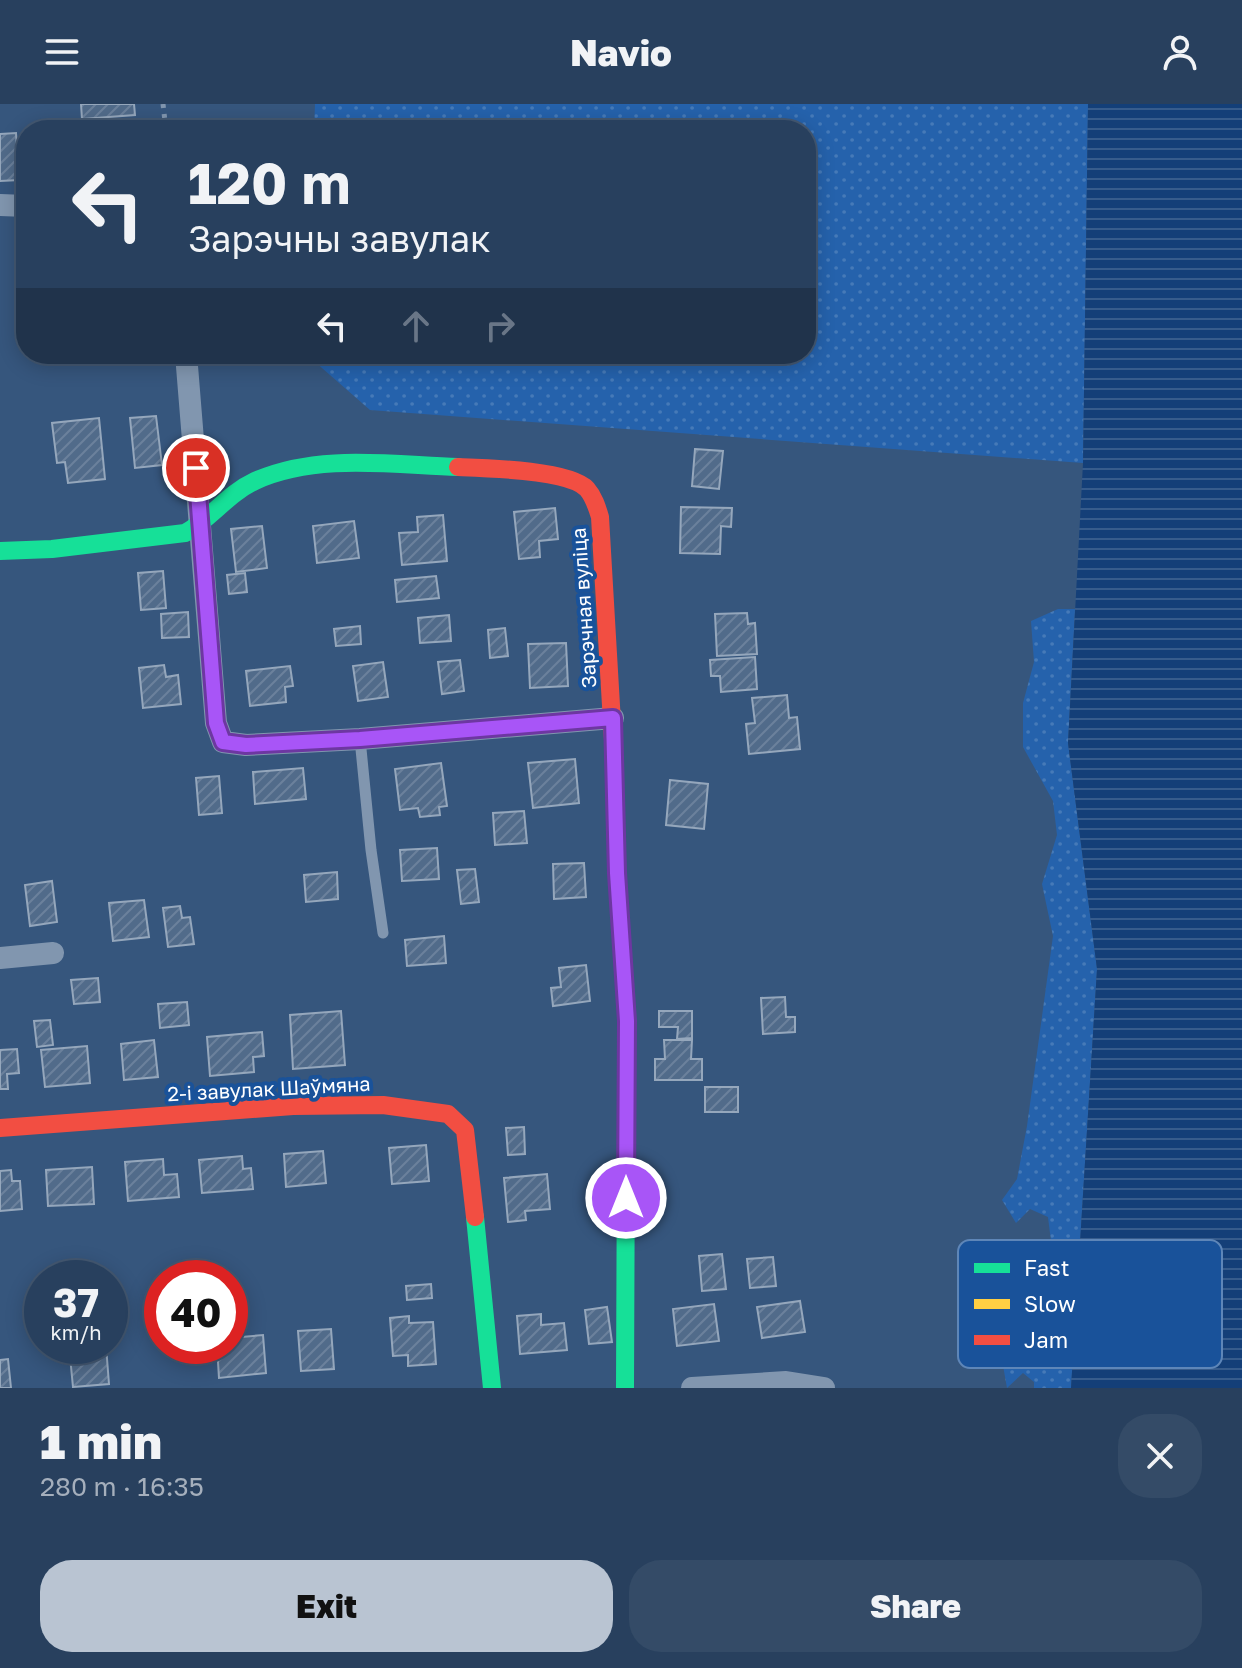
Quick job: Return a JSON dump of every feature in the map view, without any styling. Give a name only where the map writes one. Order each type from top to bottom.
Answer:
[{"type":"street","points":[[187,364],[216,723],[223,742],[246,745],[360,739],[613,718]]},
{"type":"street","name":"Зарэчная вуліца","points":[[0,551],[52,549],[185,533],[201,524],[221,502],[253,482],[289,469],[342,464],[492,468],[572,478],[586,487],[600,517],[627,1021],[625,1388]]},
{"type":"street","points":[[0,958],[53,953]]},
{"type":"street","name":"2-і завулак Шаўмяна","points":[[0,1128],[293,1106],[383,1105],[448,1114],[465,1130],[469,1153],[492,1388]]},
{"type":"street","points":[[692,1388],[786,1382],[824,1388]]},
{"type":"lane","points":[[360,739],[383,933]]},
{"type":"shaded area","points":[[315,104],[1088,104],[1083,463],[370,410],[317,364],[816,364],[816,120],[314,120]]},
{"type":"shaded area","points":[[1088,104],[1242,104],[1242,1388],[1071,1388],[1072,1368],[1222,1368],[1222,1240],[1080,1240],[1097,969],[1068,743],[1083,463]]},
{"type":"shaded area","points":[[1058,609],[1075,609],[1068,743],[1097,969],[1080,1240],[1051,1240],[1048,1217],[1030,1209],[1016,1223],[1002,1200],[1017,1179],[1053,936],[1042,884],[1057,835],[1053,801],[1023,747],[1023,703],[1034,662],[1031,621]]},
{"type":"shaded area","points":[[1003,1368],[1072,1368],[1071,1388],[1034,1388],[1034,1382],[1023,1373],[1007,1388]]},
{"type":"building","points":[[81,104],[134,104],[135,115],[82,119]]},
{"type":"building","points":[[16,133],[16,180],[0,181],[0,134]]},
{"type":"building","points":[[156,416],[162,465],[135,468],[130,418]]},
{"type":"building","points":[[99,418],[105,479],[68,483],[65,462],[57,463],[52,423]]},
{"type":"building","points":[[695,449],[723,451],[719,489],[692,486]]},
{"type":"building","points":[[681,507],[732,508],[731,527],[721,526],[720,554],[680,553]]},
{"type":"building","points":[[555,508],[558,539],[539,541],[540,557],[519,559],[514,512]]},
{"type":"building","points":[[443,515],[447,561],[402,565],[399,533],[418,532],[417,517]]},
{"type":"building","points":[[354,521],[359,558],[317,563],[313,526]]},
{"type":"building","points":[[262,526],[267,568],[236,572],[231,529]]},
{"type":"building","points":[[163,571],[166,608],[141,610],[138,573]]},
{"type":"building","points":[[245,573],[247,592],[229,594],[227,575]]},
{"type":"building","points":[[436,576],[439,598],[397,602],[395,580]]},
{"type":"building","points":[[188,612],[189,637],[162,638],[161,614]]},
{"type":"building","points":[[747,613],[748,624],[755,623],[757,654],[717,656],[715,614]]},
{"type":"building","points":[[449,615],[451,641],[420,643],[418,618]]},
{"type":"building","points":[[360,626],[361,644],[336,646],[334,629]]},
{"type":"building","points":[[505,628],[508,656],[490,658],[488,630]]},
{"type":"building","points":[[566,643],[568,686],[530,688],[528,644]]},
{"type":"building","points":[[755,657],[757,689],[721,692],[720,676],[711,676],[710,660]]},
{"type":"building","points":[[460,660],[464,691],[442,694],[438,662]]},
{"type":"building","points":[[383,662],[388,697],[358,701],[353,666]]},
{"type":"building","points":[[164,665],[166,677],[178,675],[181,704],[143,708],[139,668]]},
{"type":"building","points":[[290,666],[293,686],[285,687],[286,702],[250,706],[246,671]]},
{"type":"building","points":[[787,695],[789,718],[797,717],[800,749],[749,754],[746,724],[755,723],[752,698]]},
{"type":"building","points":[[575,759],[579,803],[533,808],[528,763]]},
{"type":"building","points":[[441,763],[447,806],[439,807],[440,815],[420,817],[418,808],[400,810],[395,769]]},
{"type":"building","points":[[303,768],[306,799],[255,804],[253,772]]},
{"type":"building","points":[[219,776],[222,813],[199,815],[196,778]]},
{"type":"building","points":[[670,780],[708,784],[704,829],[666,825]]},
{"type":"building","points":[[524,811],[527,843],[495,845],[493,813]]},
{"type":"building","points":[[437,848],[439,879],[402,881],[400,850]]},
{"type":"building","points":[[584,863],[586,897],[554,899],[553,864]]},
{"type":"building","points":[[475,869],[479,902],[461,904],[457,870]]},
{"type":"building","points":[[337,872],[338,899],[306,902],[304,875]]},
{"type":"building","points":[[52,881],[57,922],[30,926],[25,885]]},
{"type":"building","points":[[144,900],[149,937],[113,941],[109,903]]},
{"type":"building","points":[[180,906],[182,918],[190,917],[194,944],[168,947],[163,908]]},
{"type":"building","points":[[444,936],[446,963],[407,966],[405,940]]},
{"type":"building","points":[[586,965],[590,1001],[553,1006],[551,988],[561,987],[559,968]]},
{"type":"building","points":[[98,978],[100,1002],[74,1004],[71,980]]},
{"type":"building","points":[[785,997],[786,1017],[795,1017],[795,1032],[763,1034],[761,998]]},
{"type":"building","points":[[187,1002],[189,1025],[160,1028],[158,1004]]},
{"type":"building","points":[[341,1011],[345,1065],[293,1069],[290,1015]]},
{"type":"building","points":[[659,1011],[692,1011],[692,1038],[677,1039],[678,1027],[659,1027]]},
{"type":"building","points":[[50,1020],[53,1045],[37,1047],[34,1021]]},
{"type":"building","points":[[262,1032],[264,1056],[253,1057],[254,1072],[210,1076],[207,1037]]},
{"type":"building","points":[[154,1040],[158,1077],[124,1080],[121,1044]]},
{"type":"building","points":[[664,1040],[692,1040],[691,1059],[702,1059],[702,1080],[655,1080],[655,1059],[665,1059]]},
{"type":"building","points":[[87,1046],[90,1083],[45,1087],[41,1050]]},
{"type":"building","points":[[17,1049],[19,1073],[7,1074],[8,1089],[0,1089],[0,1050]]},
{"type":"building","points":[[705,1087],[738,1087],[738,1112],[705,1112]]},
{"type":"building","points":[[524,1127],[525,1154],[508,1155],[506,1128]]},
{"type":"building","points":[[426,1145],[429,1181],[392,1184],[389,1148]]},
{"type":"building","points":[[323,1151],[326,1183],[286,1187],[284,1154]]},
{"type":"building","points":[[242,1156],[243,1169],[251,1168],[253,1189],[202,1193],[199,1160]]},
{"type":"building","points":[[163,1159],[164,1175],[177,1174],[179,1197],[128,1201],[125,1162]]},
{"type":"building","points":[[92,1167],[94,1204],[48,1206],[46,1170]]},
{"type":"building","points":[[11,1170],[12,1181],[20,1181],[22,1209],[0,1211],[0,1171]]},
{"type":"building","points":[[547,1174],[550,1209],[525,1211],[526,1220],[508,1222],[504,1178]]},
{"type":"building","points":[[722,1254],[726,1289],[702,1291],[699,1256]]},
{"type":"building","points":[[773,1257],[776,1286],[750,1288],[747,1259]]},
{"type":"building","points":[[431,1284],[432,1298],[407,1300],[406,1286]]},
{"type":"building","points":[[800,1301],[805,1332],[762,1338],[757,1307]]},
{"type":"building","points":[[714,1304],[719,1341],[677,1346],[673,1309]]},
{"type":"building","points":[[607,1307],[612,1342],[589,1344],[585,1310]]},
{"type":"building","points":[[541,1314],[541,1325],[564,1323],[567,1350],[520,1354],[517,1316]]},
{"type":"building","points":[[409,1316],[409,1323],[433,1322],[436,1364],[408,1366],[408,1355],[393,1356],[390,1318]]},
{"type":"building","points":[[331,1329],[334,1369],[301,1371],[298,1331]]},
{"type":"building","points":[[263,1335],[266,1373],[219,1378],[218,1364],[248,1364],[248,1336]]},
{"type":"building","points":[[8,1359],[11,1388],[0,1388],[0,1360]]},
{"type":"building","points":[[71,1364],[107,1364],[109,1384],[73,1387]]},
{"type":"traffic: fast","points":[[0,551],[52,549],[185,533],[245,486],[279,472],[304,467],[355,463],[458,467]]},
{"type":"traffic: fast","points":[[625,1388],[626,1134]]},
{"type":"traffic: fast","points":[[475,1217],[492,1388]]},
{"type":"traffic: slow","points":[[614,757],[617,873],[627,1021],[626,1134]]},
{"type":"traffic: jam","points":[[458,467],[526,471],[563,478],[587,489],[593,499],[600,517],[614,757]]},
{"type":"traffic: jam","points":[[0,1128],[293,1106],[383,1105],[448,1114],[465,1130],[475,1217]]},
{"type":"route","points":[[196,468],[216,723],[223,742],[246,745],[360,739],[613,718],[617,873],[627,1021],[626,1198]]}]
